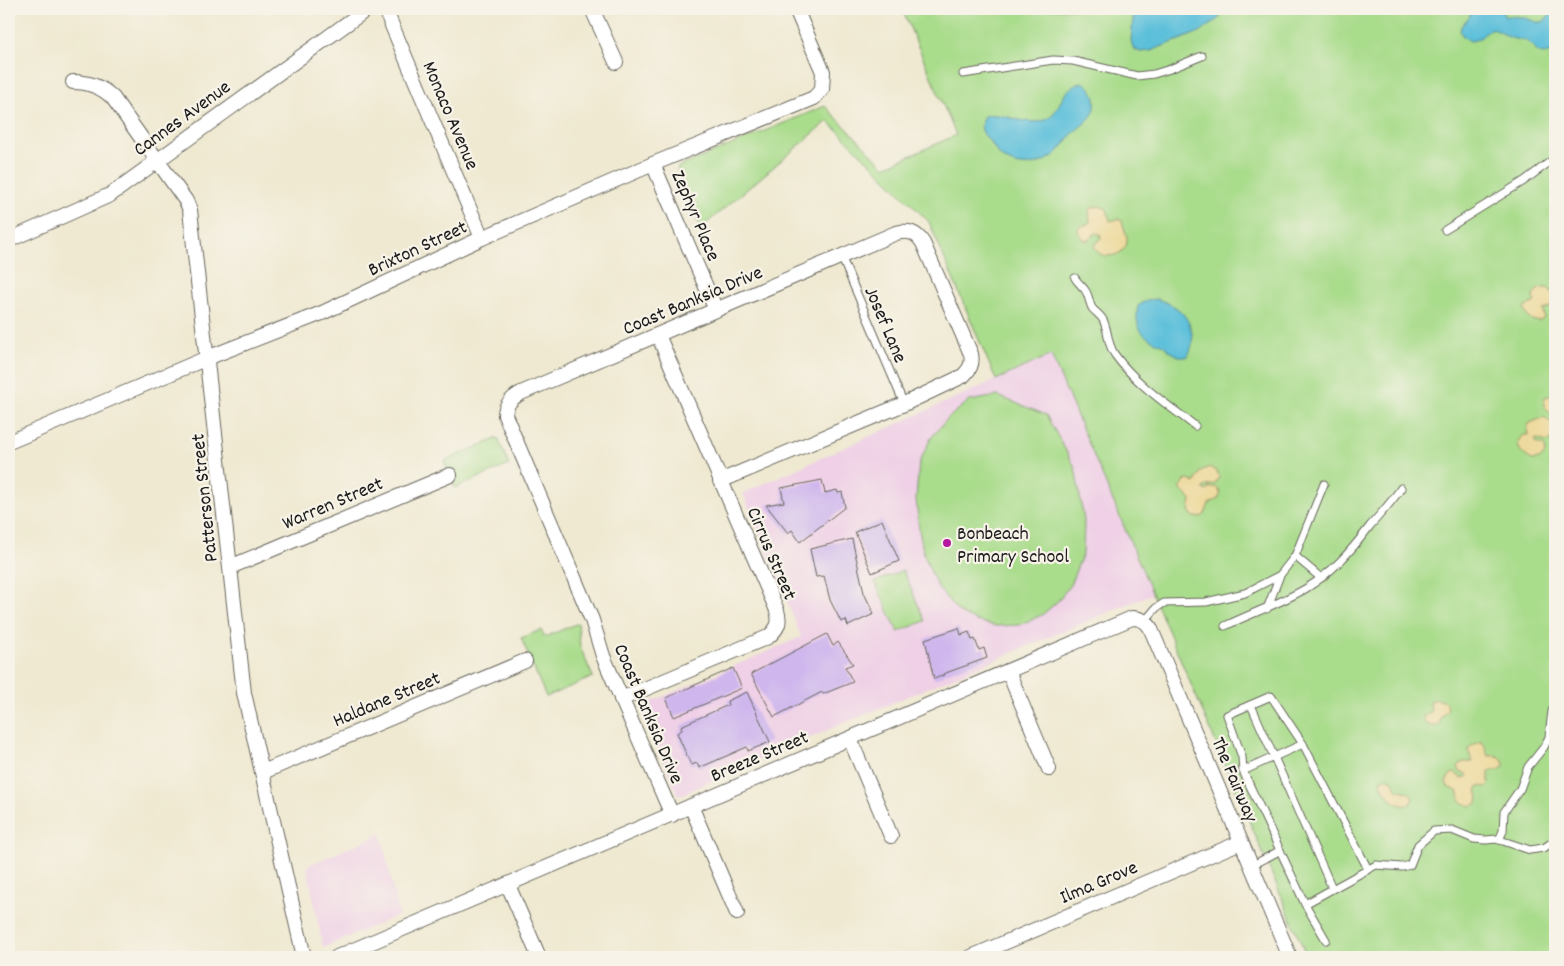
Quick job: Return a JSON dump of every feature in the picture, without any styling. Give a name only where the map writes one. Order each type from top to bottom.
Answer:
[{"type":"street","name":"Cannes Avenue","points":[[9,240],[106,198],[367,9]]},
{"type":"street","name":"Monaco Avenue","points":[[385,9],[482,238]]},
{"type":"street","points":[[592,9],[616,62]]},
{"type":"street","name":"Brixton Street","points":[[9,442],[207,358],[322,313],[482,238],[653,164],[814,98],[822,89],[824,72],[796,9]]},
{"type":"street","name":"Patterson Street","points":[[73,82],[93,85],[110,95],[186,201],[190,210],[244,693],[304,957]]},
{"type":"street","name":"Zephyr Place","points":[[653,164],[716,310]]},
{"type":"street","name":"Coast Banksia Drive","points":[[672,815],[621,699],[597,640],[592,620],[505,415],[505,411],[513,398],[521,393],[896,233],[911,231],[916,234],[923,243],[971,354],[969,371],[963,376],[904,404],[720,480]]},
{"type":"street","name":"Cirrus Street","points":[[621,699],[768,637],[779,624],[779,616],[658,335]]},
{"type":"street","name":"Warren Street","points":[[230,567],[450,474]]},
{"type":"street","name":"Breeze Street","points":[[337,957],[1132,618],[1144,620]]},
{"type":"street","name":"The Fairway","points":[[1144,620],[1150,627],[1290,957]]},
{"type":"street","name":"Haldane Street","points":[[262,772],[525,660]]},
{"type":"street","points":[[1008,671],[1049,769]]},
{"type":"street","points":[[850,739],[891,836]]},
{"type":"street","points":[[691,806],[737,913]]},
{"type":"street","name":"Ilma Grove","points":[[971,957],[1241,842]]},
{"type":"street","points":[[508,884],[539,957]]},
{"type":"lane","points":[[963,74],[1053,60],[1073,61],[1137,76],[1170,70],[1202,56]]},
{"type":"lane","points":[[1446,230],[1524,181],[1555,158]]},
{"type":"lane","name":"Josef Lane","points":[[841,256],[904,404]]},
{"type":"lane","points":[[1075,278],[1086,290],[1092,307],[1104,321],[1108,341],[1118,358],[1159,400],[1172,407],[1195,426]]},
{"type":"lane","points":[[1267,608],[1280,575],[1295,556],[1324,484]]},
{"type":"lane","points":[[1225,626],[1298,593],[1321,578],[1344,558],[1393,502],[1401,488]]},
{"type":"lane","points":[[1295,556],[1321,578]]},
{"type":"lane","points":[[1144,620],[1164,603],[1206,602],[1245,593],[1280,575]]},
{"type":"lane","points":[[1326,940],[1305,904],[1243,772],[1242,756],[1227,715],[1271,696],[1303,744],[1368,869]]},
{"type":"lane","points":[[1251,704],[1332,888]]},
{"type":"lane","points":[[1499,840],[1503,831],[1504,812],[1520,789],[1528,767],[1544,747],[1549,737],[1552,711],[1555,706]]},
{"type":"lane","points":[[1243,772],[1303,744]]},
{"type":"lane","points":[[1305,904],[1376,865],[1402,867],[1410,865],[1418,845],[1434,831],[1452,830],[1474,839],[1499,840],[1530,850],[1544,848],[1555,840]]},
{"type":"lane","points":[[1251,866],[1279,851]]},
{"type":"shaded area","name":"Bonbeach Primary School","points":[[1051,355],[1152,594],[837,726],[678,796],[642,712],[646,704],[801,637],[743,493]]},
{"type":"shaded area","points":[[381,834],[399,915],[323,948],[307,866]]},
{"type":"green space","points":[[902,9],[1555,9],[1555,957],[1307,957],[1051,355],[996,380],[929,222],[828,121],[701,228],[677,175],[678,167],[825,106],[885,167],[956,135]]},
{"type":"green space","points":[[998,396],[1046,415],[1075,467],[1084,521],[1083,553],[1070,585],[1058,601],[1042,615],[1019,625],[996,626],[976,621],[958,612],[939,589],[924,555],[916,498],[919,463],[931,438],[948,418],[969,401]]},
{"type":"green space","points":[[498,438],[509,465],[455,488],[444,461]]},
{"type":"green space","points":[[903,570],[925,621],[898,632],[875,582]]},
{"type":"green space","points":[[578,623],[580,647],[593,677],[546,697],[521,638],[541,630],[545,637]]},
{"type":"sand","points":[[1099,206],[1107,209],[1110,221],[1118,219],[1122,221],[1127,241],[1126,246],[1117,254],[1106,256],[1097,251],[1094,246],[1101,238],[1100,234],[1095,233],[1088,240],[1084,240],[1078,231],[1079,227],[1090,222],[1089,211],[1091,208]]},
{"type":"sand","points":[[1548,288],[1554,295],[1553,303],[1550,307],[1543,310],[1544,318],[1540,321],[1532,320],[1526,314],[1524,308],[1535,302],[1533,298],[1536,291]]},
{"type":"sand","points":[[1555,385],[1555,416],[1548,411],[1544,403],[1545,397],[1553,395],[1552,388]]},
{"type":"sand","points":[[1544,417],[1552,423],[1554,434],[1547,442],[1536,439],[1535,443],[1545,446],[1545,452],[1541,458],[1532,460],[1522,452],[1518,442],[1523,435],[1528,435],[1527,428],[1530,423]]},
{"type":"sand","points":[[1209,467],[1217,471],[1219,478],[1215,484],[1203,489],[1207,491],[1209,488],[1216,487],[1220,492],[1220,496],[1209,504],[1203,516],[1194,517],[1189,511],[1191,500],[1181,490],[1181,487],[1185,480],[1195,483],[1201,471]]},
{"type":"sand","points":[[1437,699],[1445,702],[1448,709],[1441,717],[1439,724],[1431,726],[1424,722],[1424,715],[1431,712],[1430,701]]},
{"type":"sand","points":[[1478,742],[1484,744],[1489,756],[1501,758],[1504,766],[1499,770],[1489,771],[1489,784],[1486,787],[1478,786],[1479,798],[1477,803],[1472,806],[1462,802],[1459,792],[1448,787],[1446,781],[1451,774],[1455,773],[1461,778],[1467,777],[1467,774],[1460,772],[1458,766],[1463,762],[1473,762],[1468,750]]},
{"type":"sand","points":[[1387,777],[1393,781],[1398,790],[1410,794],[1413,798],[1410,804],[1401,805],[1388,796],[1381,782]]},
{"type":"water","points":[[1134,9],[1226,9],[1218,19],[1200,32],[1150,51],[1140,52],[1133,48],[1131,40]]},
{"type":"water","points":[[1470,9],[1502,9],[1504,16],[1523,17],[1536,22],[1543,22],[1551,13],[1555,12],[1555,50],[1543,54],[1539,53],[1528,42],[1514,39],[1493,29],[1490,29],[1479,38],[1470,41],[1462,35],[1460,30],[1470,16]]},
{"type":"water","points":[[1082,82],[1094,94],[1095,107],[1093,114],[1073,133],[1059,151],[1045,161],[1038,164],[1022,165],[1007,161],[1000,156],[984,134],[981,124],[984,116],[997,115],[1035,122],[1049,118],[1068,90]]},
{"type":"water","points":[[1156,299],[1166,302],[1181,311],[1189,323],[1192,344],[1187,357],[1174,354],[1163,345],[1143,334],[1137,322],[1138,306],[1147,300]]},
{"type":"building","points":[[822,480],[825,493],[837,490],[838,493],[842,492],[845,507],[800,542],[792,530],[788,533],[766,505],[784,502],[781,488]]},
{"type":"building","points":[[882,520],[899,561],[872,573],[855,532]]},
{"type":"building","points":[[852,539],[864,593],[874,614],[848,626],[846,620],[841,622],[830,600],[824,576],[816,577],[810,549]]},
{"type":"building","points":[[959,628],[961,635],[969,632],[972,640],[975,639],[979,650],[984,648],[987,658],[934,679],[925,639]]},
{"type":"building","points":[[827,634],[833,646],[838,642],[853,664],[845,667],[853,682],[823,694],[822,692],[774,717],[751,674]]},
{"type":"building","points":[[733,668],[742,688],[674,717],[666,698]]},
{"type":"building","points":[[747,692],[770,742],[748,751],[747,747],[699,768],[697,763],[691,765],[677,733],[682,730],[681,726],[728,705],[727,701]]},
{"type":"place","name":"Bonbeach Primary School","points":[[947,543]]}]
